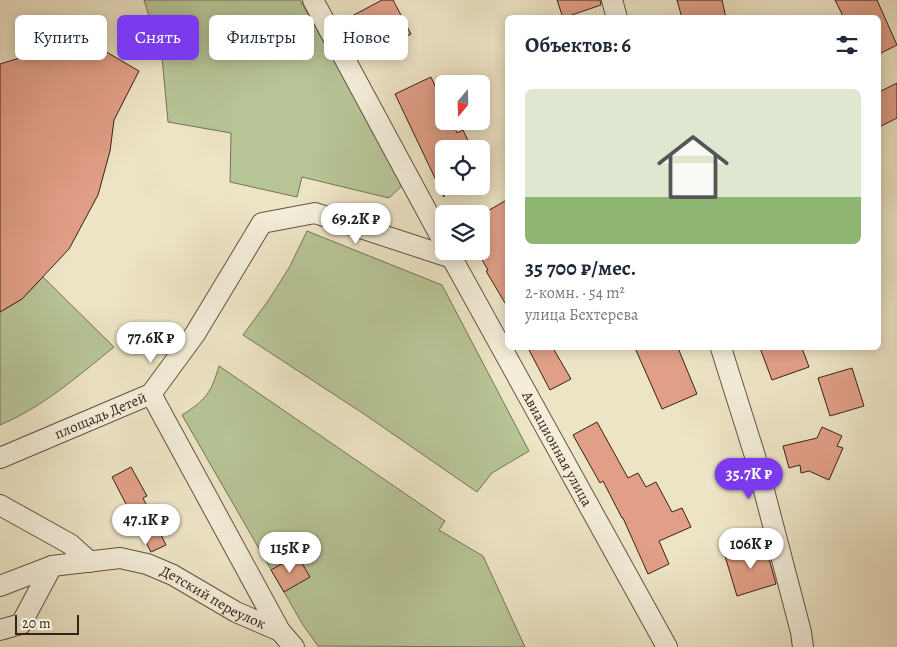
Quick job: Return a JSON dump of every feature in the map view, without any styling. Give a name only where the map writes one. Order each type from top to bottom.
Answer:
[{"type":"street","name":"Авиационная улица","points":[[312,0],[435,227]]},
{"type":"street","points":[[612,0],[616,15]]},
{"type":"street","name":"площадь Детей","points":[[0,458],[151,394],[195,334],[262,223],[315,213],[435,247]]},
{"type":"street","name":"Авиационная улица","points":[[453,260],[667,647]]},
{"type":"street","points":[[722,350],[755,456],[801,632],[803,647]]},
{"type":"street","points":[[151,394],[280,631],[294,647]]},
{"type":"street","points":[[0,505],[70,544],[90,562]]},
{"type":"street","name":"Детский переулок","points":[[0,586],[52,566],[120,558],[147,564],[173,575],[236,612],[280,631]]},
{"type":"street","points":[[0,630],[21,624],[52,566]]},
{"type":"green space","points":[[144,0],[300,0],[308,15],[209,15],[209,60],[314,60],[314,25],[324,42],[324,60],[334,60],[404,184],[389,198],[302,177],[297,197],[230,182],[231,133],[168,122],[162,60],[199,60],[199,15],[149,15]]},
{"type":"green space","points":[[307,231],[442,285],[529,451],[492,473],[477,492],[364,414],[243,335],[289,268]]},
{"type":"green space","points":[[43,277],[114,347],[45,400],[16,418],[0,425],[0,312],[22,299]]},
{"type":"green space","points":[[219,366],[445,521],[439,530],[483,556],[525,647],[318,646],[303,625],[182,415],[197,405],[207,395]]},
{"type":"building","points":[[382,0],[393,0],[401,15],[354,15]]},
{"type":"building","points":[[557,0],[600,0],[601,5],[572,15],[562,15]]},
{"type":"building","points":[[677,0],[722,0],[725,15],[681,15]]},
{"type":"building","points":[[835,0],[877,0],[897,45],[881,53],[881,15],[842,15]]},
{"type":"building","points":[[107,52],[117,60],[139,71],[114,120],[110,151],[98,195],[69,249],[22,299],[0,312],[0,64],[15,59],[107,60]]},
{"type":"building","points":[[431,77],[435,86],[435,130],[456,130],[457,133],[463,130],[468,140],[435,140],[435,178],[395,94]]},
{"type":"building","points":[[897,83],[897,118],[881,126],[881,91]]},
{"type":"building","points":[[505,201],[505,303],[486,271],[488,270],[482,260],[490,260],[490,210]]},
{"type":"building","points":[[529,350],[554,350],[571,379],[550,390]]},
{"type":"building","points":[[636,350],[679,350],[697,394],[662,409]]},
{"type":"building","points":[[761,350],[803,350],[809,367],[772,380]]},
{"type":"building","points":[[852,368],[864,406],[830,416],[818,378]]},
{"type":"building","points":[[597,422],[628,478],[638,473],[646,487],[656,482],[672,512],[682,508],[691,527],[659,541],[669,564],[648,574],[623,518],[603,481],[600,483],[573,435]]},
{"type":"building","points":[[822,427],[842,436],[837,446],[843,448],[829,480],[809,471],[801,473],[800,465],[789,468],[783,446],[817,438]]},
{"type":"building","points":[[131,467],[147,496],[143,498],[166,545],[151,552],[112,477]]},
{"type":"building","points":[[765,544],[776,584],[737,596],[725,556]]},
{"type":"building","points":[[297,555],[310,577],[284,592],[271,570]]}]
